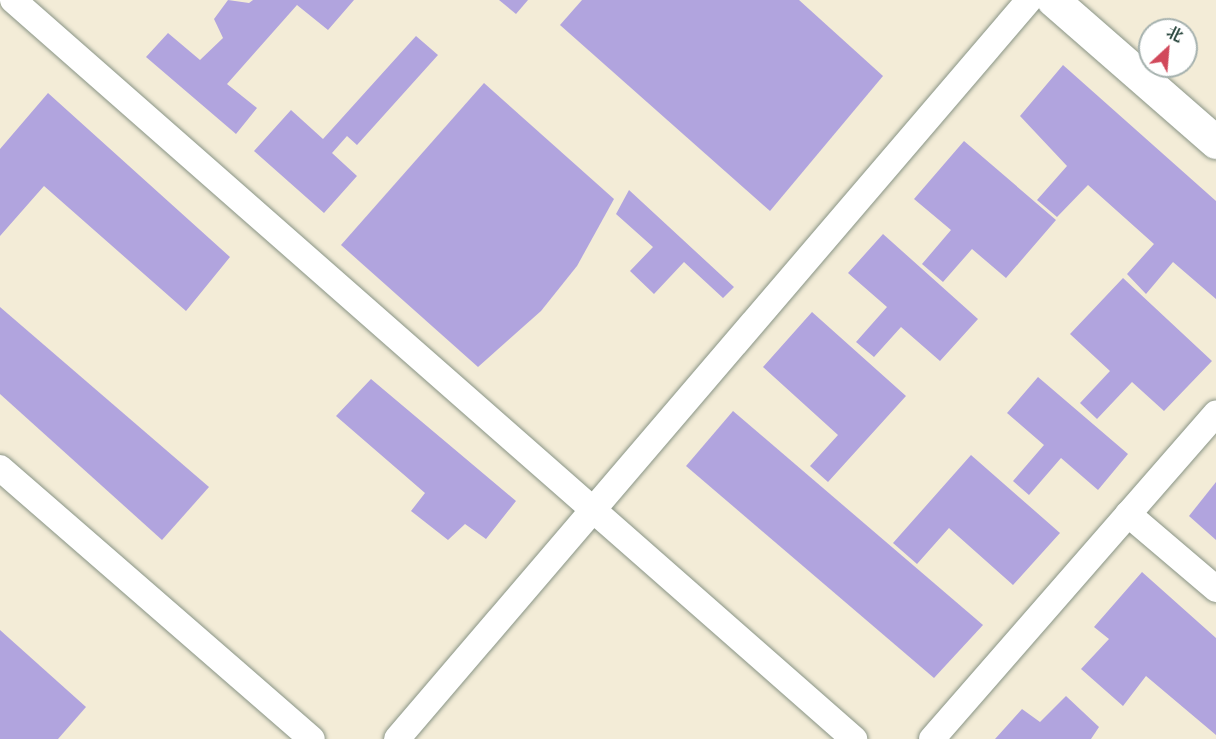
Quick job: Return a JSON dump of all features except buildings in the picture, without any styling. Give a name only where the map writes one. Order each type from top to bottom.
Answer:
[{"type":"main road","points":[[1053,0],[1216,142]]},
{"type":"main road","points":[[1084,0],[1138,47]]},
{"type":"main road","points":[[1175,78],[1216,114]]},
{"type":"street","points":[[13,0],[854,739]]},
{"type":"street","points":[[397,739],[1029,0]]},
{"type":"street","points":[[932,739],[1216,413]]},
{"type":"street","points":[[0,468],[312,739]]},
{"type":"street","points":[[1128,514],[1216,589]]}]
